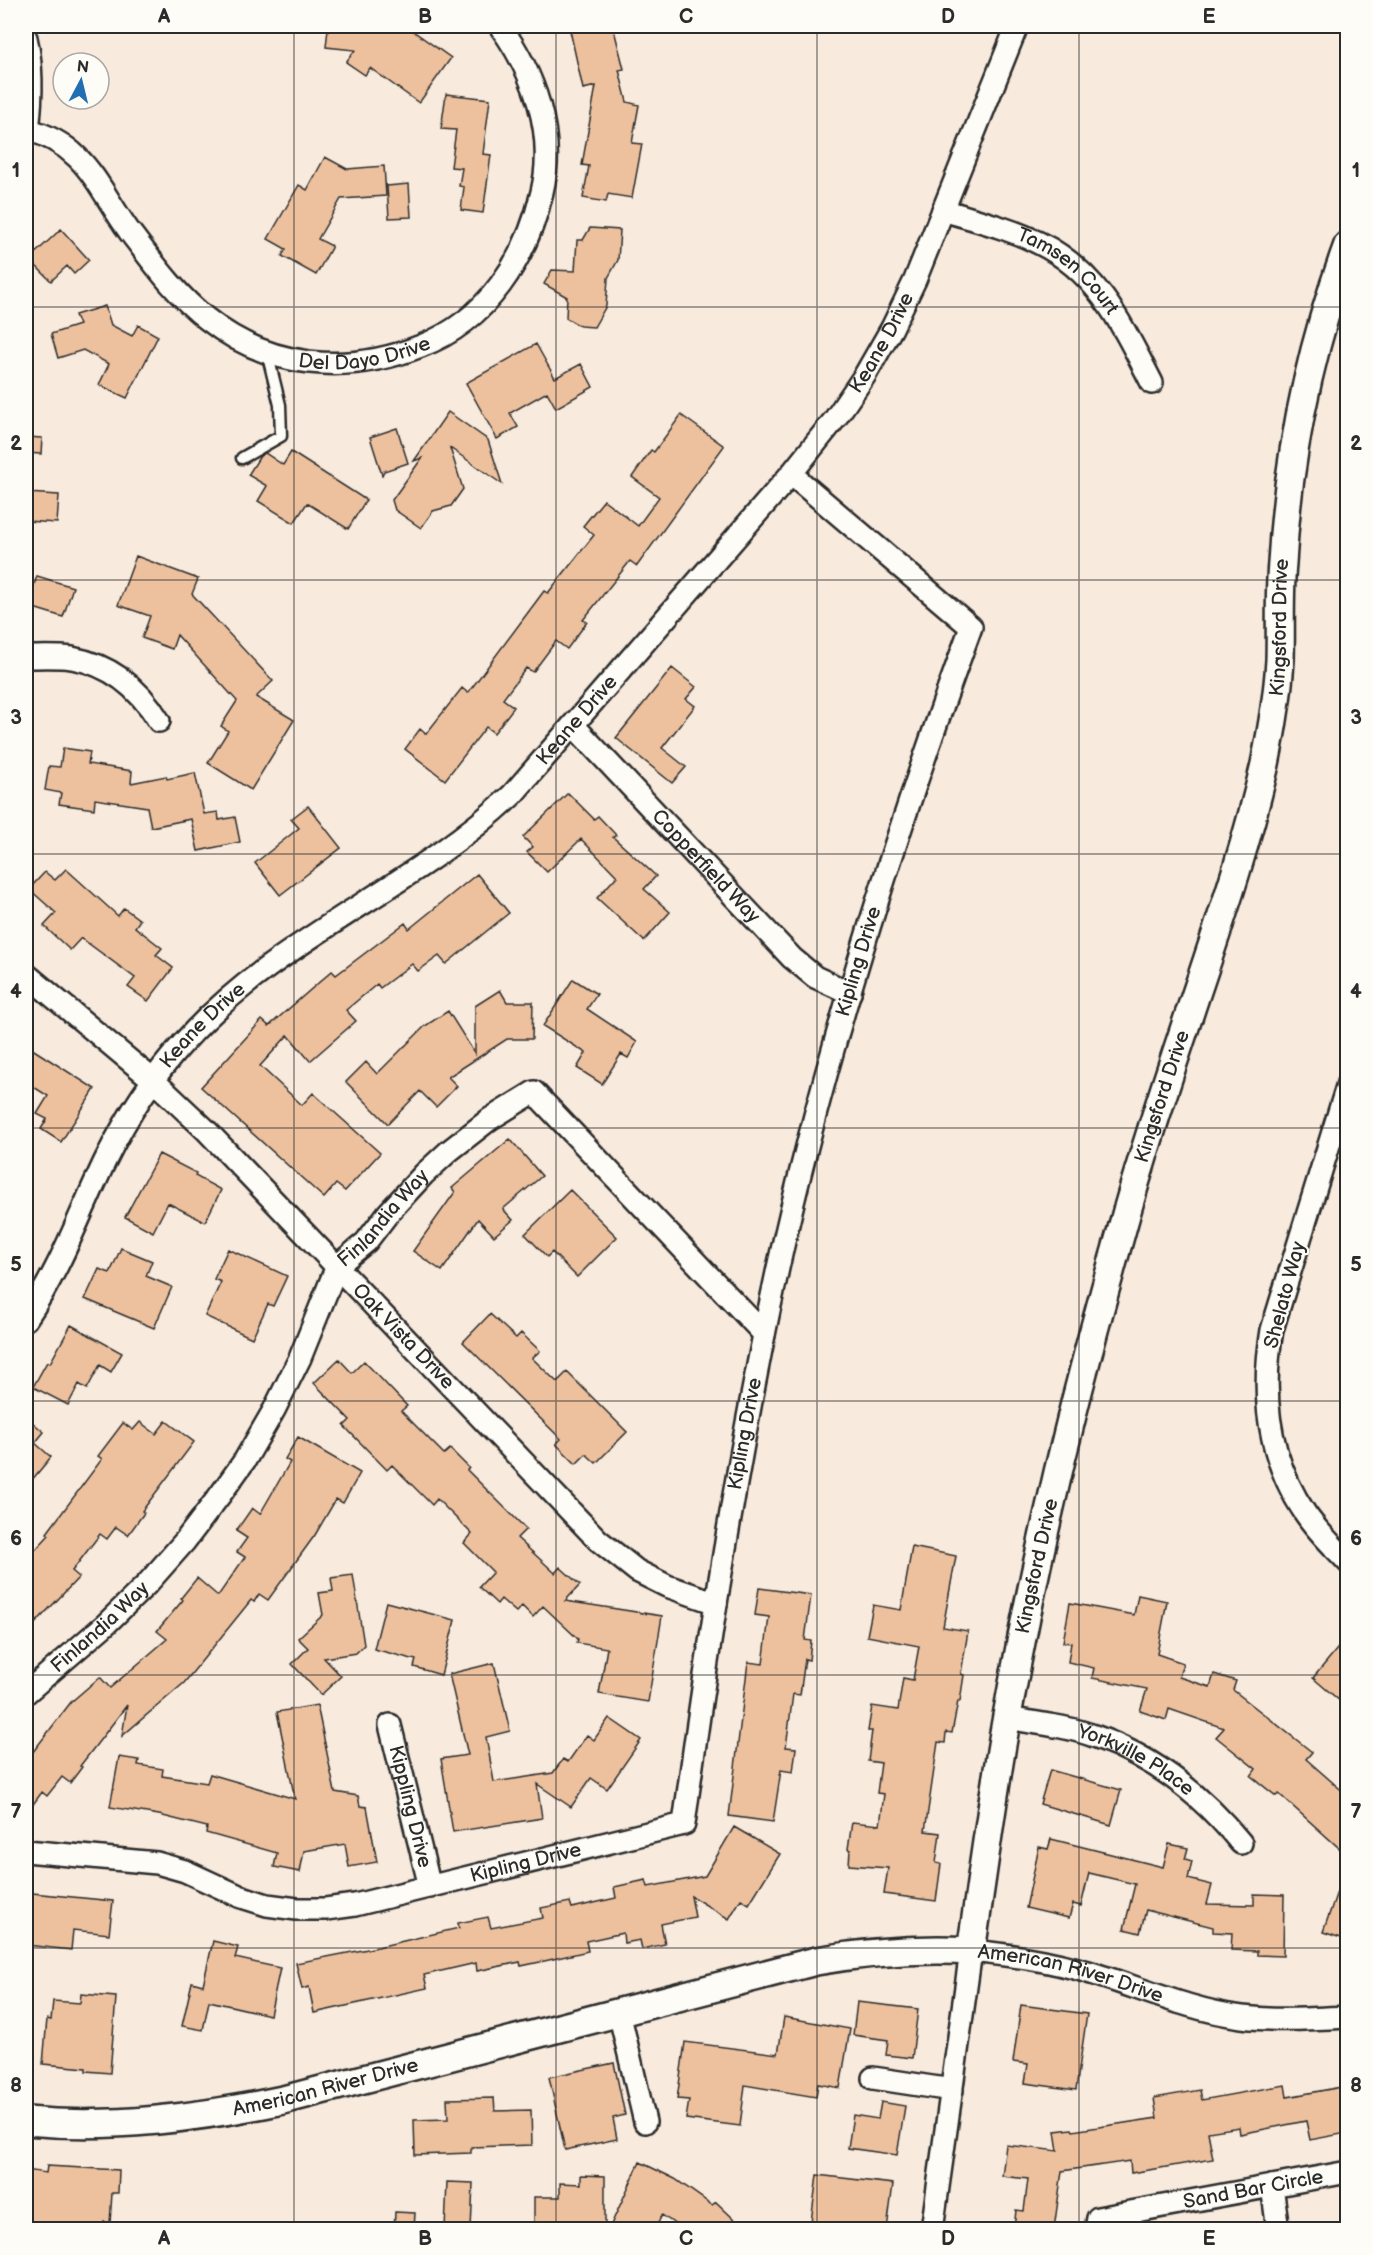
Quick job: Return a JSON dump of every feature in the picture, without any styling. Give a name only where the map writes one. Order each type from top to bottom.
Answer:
[{"type":"street","name":"Del Dayo Drive","points":[[27,129],[68,148],[89,168],[128,229],[166,278],[196,310],[231,336],[267,352],[314,363],[372,362],[400,355],[427,344],[476,312],[513,268],[527,242],[542,196],[546,158],[544,128],[538,100],[528,72],[515,46],[500,26]]},
{"type":"street","name":"Keane Drive","points":[[26,1319],[60,1263],[106,1160],[132,1113],[153,1080],[197,1028],[250,980],[465,836],[512,795],[791,474],[835,419],[886,338],[915,280],[1017,26]]},
{"type":"street","points":[[26,38],[31,70],[32,100],[27,129]]},
{"type":"street","name":"Tamsen Court","points":[[944,210],[1026,237],[1069,261],[1093,284],[1113,309],[1152,383]]},
{"type":"street","name":"Kingsford Drive","points":[[971,1951],[1006,1718],[1052,1497],[1117,1245],[1173,1062],[1232,886],[1265,763],[1276,708],[1280,663],[1281,565],[1292,463],[1301,406],[1314,351],[1347,245]]},
{"type":"street","name":"Kipling Drive","points":[[26,1851],[157,1863],[185,1871],[239,1896],[267,1905],[326,1910],[430,1887],[684,1824],[739,1462],[779,1265],[820,1100],[887,867],[971,627],[791,474]]},
{"type":"street","points":[[26,657],[70,658],[98,665],[123,679],[134,689],[159,721]]},
{"type":"street","name":"Copperfield Way","points":[[573,725],[792,958],[815,977],[850,993]]},
{"type":"street","name":"Oak Vista Drive","points":[[26,974],[153,1080],[206,1130],[614,1555],[646,1576],[667,1586],[716,1603]]},
{"type":"street","name":"Shelato Way","points":[[1347,1083],[1272,1330],[1267,1361],[1266,1393],[1277,1455],[1289,1485],[1314,1525],[1347,1562]]},
{"type":"street","name":"Finlandia Way","points":[[26,1693],[106,1624],[147,1584],[185,1541],[220,1495],[245,1460],[300,1358],[337,1266],[366,1242],[389,1212],[449,1151],[489,1119],[534,1092],[764,1334]]},
{"type":"street","name":"Yorkville Place","points":[[1006,1718],[1066,1728],[1097,1737],[1139,1755],[1166,1771],[1191,1790],[1241,1843]]},
{"type":"street","name":"Kippling Drive","points":[[390,1725],[430,1887]]},
{"type":"street","name":"American River Drive","points":[[26,2121],[96,2123],[154,2121],[226,2112],[283,2100],[816,1961],[868,1952],[904,1949],[971,1951],[1035,1958],[1086,1971],[1192,2006],[1241,2017],[1291,2020],[1347,2017]]},
{"type":"street","points":[[932,2229],[971,1951]]},
{"type":"street","points":[[619,2012],[645,2122]]},
{"type":"street","points":[[873,2078],[952,2090]]},
{"type":"street","name":"Sand Bar Circle","points":[[1096,2229],[1098,2218],[1347,2172]]},
{"type":"street","points":[[1272,2186],[1278,2229]]},
{"type":"lane","points":[[242,458],[281,436],[280,405],[267,352]]},
{"type":"building","points":[[339,26],[406,26],[451,58],[419,103],[370,68],[365,75],[346,62],[355,50],[326,47],[328,29],[337,29]]},
{"type":"building","points":[[569,26],[613,26],[624,69],[619,70],[627,102],[639,105],[632,143],[642,144],[632,198],[608,194],[606,202],[583,198],[589,166],[582,165],[596,86],[583,89]]},
{"type":"building","points":[[446,94],[490,99],[483,154],[491,155],[483,213],[461,210],[464,187],[459,186],[462,168],[451,167],[456,130],[441,129]]},
{"type":"building","points":[[325,157],[347,169],[384,166],[386,196],[341,199],[318,239],[332,246],[316,275],[282,256],[286,249],[268,239],[299,185],[307,190]]},
{"type":"building","points":[[409,184],[411,217],[389,218],[387,186]]},
{"type":"building","points":[[590,228],[620,230],[618,260],[608,278],[606,306],[594,327],[580,326],[566,318],[567,297],[544,284],[552,270],[575,271],[577,240],[583,240]]},
{"type":"building","points":[[61,229],[89,260],[74,274],[67,266],[51,281],[29,259]]},
{"type":"building","points":[[105,306],[111,325],[132,336],[138,325],[158,336],[127,398],[99,385],[109,364],[83,350],[58,358],[51,334],[79,325],[75,315]]},
{"type":"building","points":[[536,344],[555,378],[581,364],[593,387],[556,408],[547,392],[510,413],[518,427],[497,439],[466,383]]},
{"type":"building","points":[[448,412],[488,440],[502,484],[450,448],[463,489],[451,506],[433,511],[421,528],[395,510],[392,500],[422,458],[414,461]]},
{"type":"building","points":[[681,415],[724,446],[637,566],[630,561],[583,620],[587,622],[567,649],[556,641],[533,672],[526,668],[503,699],[514,707],[494,733],[486,727],[445,780],[405,749],[420,729],[426,734],[462,688],[468,693],[544,591],[548,593],[594,535],[583,526],[604,500],[638,526],[659,497],[632,477],[651,450],[654,452]]},
{"type":"building","points":[[397,428],[408,463],[384,471],[382,475],[370,437]]},
{"type":"building","points":[[26,437],[42,438],[41,454],[26,453]]},
{"type":"building","points":[[291,452],[366,500],[348,529],[307,503],[294,523],[258,501],[267,486],[248,475],[260,456],[265,453],[283,465]]},
{"type":"building","points":[[26,493],[59,495],[57,523],[26,521]]},
{"type":"building","points":[[136,556],[198,579],[192,594],[273,681],[256,697],[294,720],[251,790],[208,763],[228,731],[221,726],[237,701],[177,635],[172,649],[142,638],[150,616],[118,605]]},
{"type":"building","points":[[37,576],[73,587],[63,617],[27,606]]},
{"type":"building","points":[[672,668],[696,687],[686,699],[695,706],[662,748],[686,767],[672,783],[616,738]]},
{"type":"building","points":[[63,748],[90,752],[88,764],[132,771],[131,783],[195,773],[204,814],[218,812],[219,820],[235,817],[240,842],[198,851],[191,819],[151,827],[147,807],[95,799],[94,809],[59,804],[61,793],[45,790],[49,766],[60,767]]},
{"type":"building","points":[[568,793],[594,819],[598,816],[616,835],[613,837],[656,876],[644,889],[670,912],[644,941],[597,898],[617,876],[581,839],[547,872],[527,852],[533,847],[523,837]]},
{"type":"building","points":[[308,806],[341,848],[280,895],[255,863],[299,828],[291,819]]},
{"type":"building","points":[[66,869],[118,916],[124,908],[140,920],[135,927],[162,948],[156,955],[173,968],[148,1001],[128,987],[135,978],[81,938],[70,950],[44,926],[56,913],[29,889],[45,872],[55,880]]},
{"type":"building","points":[[477,874],[509,913],[446,964],[439,956],[418,971],[412,964],[380,988],[377,984],[346,1010],[356,1021],[310,1061],[288,1035],[260,1066],[302,1105],[313,1093],[380,1153],[345,1191],[336,1184],[324,1198],[201,1087],[262,1020],[269,1026],[332,971],[336,975],[405,923],[409,929]]},
{"type":"building","points":[[573,979],[597,994],[587,1009],[637,1042],[628,1058],[621,1054],[602,1084],[577,1068],[586,1053],[543,1026]]},
{"type":"building","points":[[500,990],[507,1002],[533,1002],[532,1039],[507,1039],[448,1077],[457,1086],[436,1107],[420,1091],[388,1124],[346,1082],[366,1062],[377,1074],[425,1026],[448,1011],[475,1054],[475,1006]]},
{"type":"building","points":[[26,1045],[95,1089],[61,1142],[41,1129],[47,1119],[37,1114],[48,1096],[26,1082]]},
{"type":"building","points":[[510,1139],[542,1176],[503,1209],[513,1220],[494,1236],[478,1219],[442,1271],[413,1251],[455,1192],[452,1188]]},
{"type":"building","points":[[159,1154],[196,1173],[195,1176],[221,1190],[205,1222],[168,1203],[153,1232],[125,1217]]},
{"type":"building","points":[[570,1190],[617,1237],[577,1277],[552,1252],[547,1257],[525,1234]]},
{"type":"building","points":[[121,1248],[152,1261],[146,1276],[172,1287],[154,1328],[85,1299],[99,1269],[110,1273]]},
{"type":"building","points":[[228,1249],[287,1276],[273,1306],[268,1304],[252,1338],[205,1316],[221,1282],[214,1279]]},
{"type":"building","points":[[490,1314],[516,1338],[521,1333],[540,1351],[532,1358],[557,1382],[567,1372],[627,1432],[596,1463],[586,1454],[576,1464],[556,1444],[561,1439],[463,1342]]},
{"type":"building","points":[[71,1325],[122,1353],[111,1372],[100,1365],[87,1389],[79,1384],[68,1405],[33,1387],[47,1362],[50,1363]]},
{"type":"building","points":[[339,1359],[352,1373],[364,1361],[407,1406],[401,1411],[444,1454],[450,1449],[469,1468],[467,1470],[526,1529],[517,1538],[555,1573],[560,1567],[580,1585],[565,1601],[662,1616],[648,1702],[599,1694],[607,1648],[577,1643],[578,1639],[543,1606],[533,1617],[522,1606],[516,1612],[501,1599],[497,1604],[479,1587],[493,1572],[464,1543],[472,1534],[437,1499],[432,1505],[392,1465],[387,1470],[344,1426],[350,1420],[314,1383]]},
{"type":"building","points":[[26,1417],[44,1432],[35,1443],[51,1457],[26,1487]]},
{"type":"building","points":[[166,1421],[194,1442],[142,1511],[144,1513],[128,1535],[116,1527],[107,1539],[100,1534],[72,1571],[79,1577],[26,1633],[26,1560],[49,1535],[47,1533],[102,1459],[98,1456],[123,1423],[133,1430],[140,1422],[156,1434]]},
{"type":"building","points":[[298,1437],[360,1473],[343,1503],[336,1499],[315,1535],[268,1600],[259,1594],[254,1602],[251,1600],[184,1683],[122,1736],[127,1705],[80,1766],[82,1767],[70,1783],[62,1777],[47,1796],[42,1792],[26,1814],[26,1761],[71,1702],[100,1677],[110,1688],[167,1639],[157,1631],[183,1600],[181,1598],[197,1578],[218,1596],[245,1557],[237,1552],[247,1538],[236,1531],[252,1508],[260,1514],[290,1462],[285,1459]]},
{"type":"building","points":[[912,1547],[956,1556],[943,1627],[968,1631],[961,1674],[964,1675],[960,1701],[958,1701],[952,1733],[946,1732],[945,1743],[938,1742],[925,1831],[940,1833],[936,1863],[941,1864],[936,1901],[884,1894],[888,1868],[849,1865],[850,1850],[848,1849],[852,1822],[880,1825],[884,1794],[877,1793],[881,1763],[868,1761],[872,1731],[868,1731],[872,1706],[898,1710],[903,1678],[913,1680],[919,1646],[867,1636],[873,1605],[901,1610]]},
{"type":"building","points":[[353,1575],[364,1645],[356,1653],[324,1658],[341,1676],[321,1695],[292,1664],[308,1648],[298,1638],[323,1615],[319,1593],[333,1591],[331,1578]]},
{"type":"building","points":[[759,1588],[811,1595],[805,1640],[811,1641],[809,1660],[805,1659],[800,1695],[793,1694],[786,1747],[796,1748],[793,1772],[781,1770],[773,1822],[729,1816],[748,1662],[763,1664],[769,1617],[755,1615]]},
{"type":"building","points":[[1138,1595],[1167,1601],[1157,1654],[1183,1663],[1179,1677],[1210,1687],[1214,1674],[1236,1681],[1233,1690],[1312,1752],[1306,1759],[1347,1795],[1347,1855],[1279,1794],[1276,1796],[1251,1776],[1256,1769],[1216,1737],[1224,1728],[1169,1709],[1166,1720],[1140,1711],[1147,1689],[1092,1678],[1094,1668],[1068,1662],[1071,1643],[1063,1642],[1070,1603],[1134,1615]]},
{"type":"building","points":[[386,1602],[455,1620],[441,1675],[414,1667],[416,1660],[374,1649]]},
{"type":"building","points":[[1347,1637],[1347,1707],[1313,1678]]},
{"type":"building","points":[[494,1663],[510,1731],[486,1737],[494,1782],[553,1773],[563,1759],[568,1762],[587,1735],[594,1740],[609,1718],[641,1740],[607,1789],[591,1778],[571,1807],[537,1784],[542,1818],[453,1832],[441,1759],[468,1755],[449,1674]]},
{"type":"building","points":[[317,1705],[335,1792],[358,1796],[360,1806],[367,1807],[377,1862],[349,1867],[345,1844],[304,1851],[300,1872],[274,1867],[277,1853],[206,1833],[207,1827],[159,1815],[110,1807],[119,1757],[139,1760],[138,1765],[163,1769],[162,1776],[207,1783],[210,1774],[295,1799],[277,1712]]},
{"type":"building","points":[[1050,1770],[1121,1790],[1111,1825],[1040,1804]]},
{"type":"building","points":[[734,1827],[780,1854],[749,1904],[741,1899],[729,1919],[691,1896],[695,1917],[661,1924],[665,1944],[642,1949],[640,1940],[624,1943],[623,1933],[586,1941],[588,1951],[540,1962],[521,1966],[520,1962],[477,1971],[476,1963],[424,1975],[427,1988],[314,2013],[309,1987],[302,1989],[296,1963],[459,1928],[458,1923],[488,1917],[491,1928],[543,1918],[541,1908],[570,1902],[572,1908],[616,1898],[614,1887],[646,1880],[648,1887],[705,1876]]},
{"type":"building","points":[[1051,1839],[1163,1867],[1169,1844],[1188,1848],[1185,1859],[1192,1861],[1188,1879],[1212,1885],[1207,1904],[1254,1905],[1254,1894],[1284,1895],[1283,1956],[1257,1955],[1257,1951],[1231,1950],[1232,1933],[1213,1932],[1213,1927],[1146,1910],[1140,1933],[1124,1929],[1135,1884],[1089,1873],[1081,1906],[1073,1904],[1069,1918],[1026,1908],[1039,1847],[1048,1849]]},
{"type":"building","points":[[1345,1869],[1347,1869],[1347,1940],[1323,1932]]},
{"type":"building","points":[[32,1893],[113,1901],[109,1934],[73,1930],[71,1950],[26,1945]]},
{"type":"building","points":[[213,1941],[238,1947],[235,1958],[280,1968],[270,2015],[209,2001],[203,2030],[182,2026],[192,1982],[203,1985]]},
{"type":"building","points":[[81,1994],[116,1997],[110,2073],[43,2064],[47,2019],[51,2020],[53,2001],[80,2003]]},
{"type":"building","points":[[857,2002],[918,2009],[912,2058],[886,2055],[888,2040],[853,2035]]},
{"type":"building","points":[[1021,2005],[1087,2014],[1076,2090],[1025,2083],[1028,2064],[1013,2062]]},
{"type":"building","points":[[784,2017],[850,2029],[840,2088],[818,2084],[816,2097],[745,2085],[740,2126],[686,2119],[689,2100],[677,2099],[685,2042],[778,2054]]},
{"type":"building","points":[[614,2063],[625,2115],[613,2118],[617,2139],[565,2150],[549,2077]]},
{"type":"building","points":[[1285,2085],[1287,2097],[1347,2086],[1347,2133],[1310,2140],[1306,2121],[1240,2134],[1239,2127],[1208,2132],[1213,2159],[1131,2173],[1130,2161],[1062,2171],[1054,2229],[1014,2229],[1016,2210],[1024,2211],[1028,2179],[1002,2176],[1006,2145],[1058,2151],[1055,2131],[1072,2129],[1073,2131],[1157,2118],[1154,2098],[1200,2090],[1202,2100]]},
{"type":"building","points":[[494,2098],[495,2111],[531,2110],[532,2145],[471,2147],[471,2153],[415,2155],[414,2120],[448,2119],[447,2099]]},
{"type":"building","points":[[881,2102],[905,2106],[897,2155],[848,2148],[853,2115],[878,2119]]},
{"type":"building","points":[[640,2162],[675,2179],[712,2205],[716,2202],[736,2221],[727,2229],[682,2229],[662,2215],[655,2229],[609,2229]]},
{"type":"building","points":[[47,2166],[119,2170],[118,2193],[112,2193],[110,2223],[104,2222],[104,2229],[54,2229],[54,2224],[26,2221],[26,2170],[46,2173]]},
{"type":"building","points":[[581,2175],[605,2176],[605,2229],[554,2229],[554,2225],[534,2225],[534,2197],[560,2197],[560,2183],[581,2184]]},
{"type":"building","points":[[817,2175],[893,2184],[887,2229],[830,2229],[830,2225],[811,2222]]},
{"type":"building","points":[[447,2182],[473,2183],[471,2229],[445,2229]]},
{"type":"building","points":[[395,2212],[415,2213],[414,2229],[394,2229]]}]
